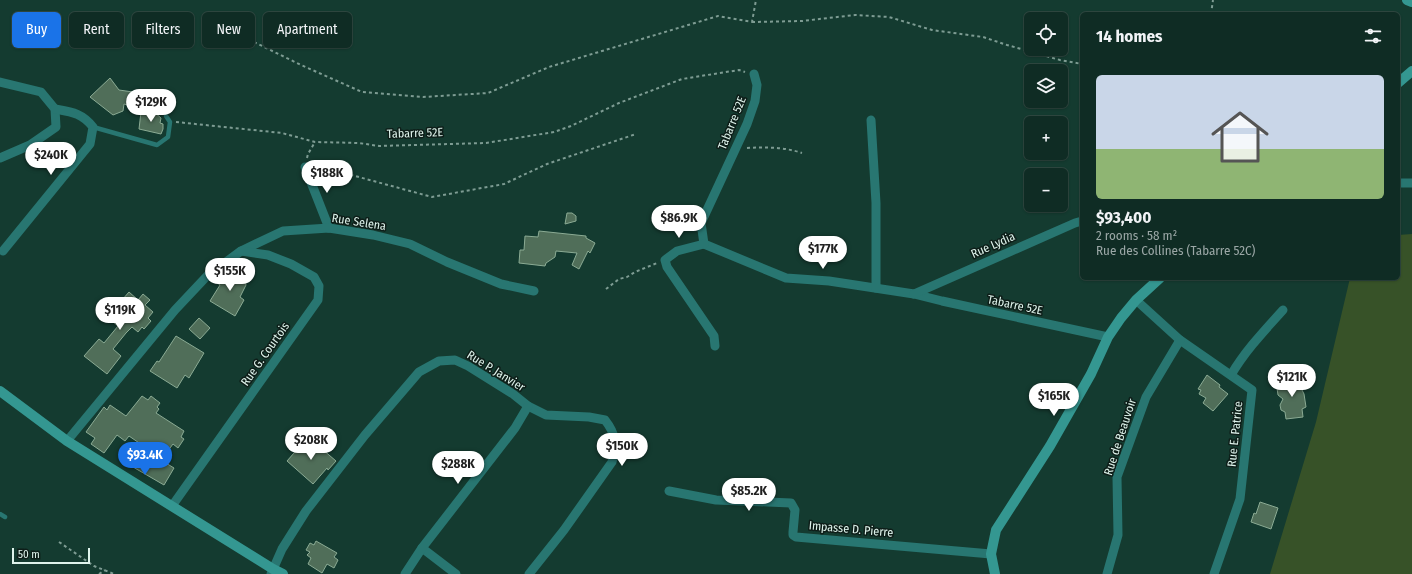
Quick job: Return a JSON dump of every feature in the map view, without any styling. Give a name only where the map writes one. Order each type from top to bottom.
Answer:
[{"type":"street","points":[[1407,0],[1412,2]]},
{"type":"street","points":[[1400,81],[1412,71]]},
{"type":"street","name":"Tabarre 52E","points":[[754,74],[757,85],[756,101],[736,149],[701,224],[704,244],[786,278],[829,281],[914,294],[1108,337]]},
{"type":"street","points":[[0,82],[42,92],[55,109],[56,127],[30,145],[0,158]]},
{"type":"street","points":[[3,251],[90,144],[93,128],[86,118],[73,112],[55,109]]},
{"type":"street","points":[[871,120],[876,203],[876,288]]},
{"type":"street","points":[[305,167],[329,228]]},
{"type":"street","points":[[1400,183],[1412,182]]},
{"type":"street","name":"Rue Lydia","points":[[914,294],[1019,246],[1080,222]]},
{"type":"street","name":"Rue Selena","points":[[67,441],[175,310],[207,276],[241,251],[283,231],[329,228],[374,235],[410,244],[447,262],[501,284],[534,291]]},
{"type":"street","points":[[704,244],[676,250],[665,260],[667,267],[714,336],[715,346]]},
{"type":"street","name":"Rue G. Courtois","points":[[172,506],[318,300],[319,286],[314,277],[291,264],[268,255],[241,251]]},
{"type":"street","points":[[995,574],[991,554],[996,530],[1050,446],[1091,374],[1108,337],[1136,300],[1158,280]]},
{"type":"street","name":"Rue E. Patrice","points":[[1136,300],[1180,340],[1252,390],[1240,499],[1214,574]]},
{"type":"street","points":[[1231,375],[1253,343],[1283,310]]},
{"type":"street","name":"Rue de Beauvoir","points":[[1107,574],[1118,535],[1117,477],[1146,396],[1180,340]]},
{"type":"street","name":"Rue P. Janvier","points":[[272,572],[282,549],[306,511],[365,435],[419,372],[439,361],[455,360],[468,366],[513,394],[528,406],[515,428],[422,548],[405,574]]},
{"type":"street","points":[[0,391],[67,441],[172,506],[272,572],[283,574]]},
{"type":"street","points":[[528,406],[546,415],[588,417],[605,420],[612,429],[615,442],[615,452],[612,462],[564,530],[529,574]]},
{"type":"street","name":"Impasse D. Pierre","points":[[669,492],[716,500],[791,503],[794,510],[792,532],[796,537],[991,554]]},
{"type":"street","points":[[422,548],[456,574]]},
{"type":"lane","points":[[93,128],[157,145],[168,137],[170,122],[166,116]]},
{"type":"lane","points":[[0,514],[5,517]]},
{"type":"path","points":[[752,22],[756,0]]},
{"type":"path","points":[[1211,12],[1213,0]]},
{"type":"path","points":[[255,42],[362,92],[423,97],[488,93],[549,67],[718,16],[752,22],[802,21],[855,15],[889,18],[932,30],[984,37],[1006,45],[1060,60],[1080,64]]},
{"type":"path","name":"Tabarre 52E","points":[[170,122],[282,133],[315,142],[359,143],[379,146],[486,143],[554,132],[571,126],[619,103],[682,79],[739,70],[754,74]]},
{"type":"path","points":[[315,142],[308,154],[305,167],[333,170],[432,197],[504,184],[547,164],[636,134]]},
{"type":"path","points":[[736,149],[763,147],[790,149],[802,153]]},
{"type":"path","points":[[606,290],[619,279],[627,277],[665,260]]},
{"type":"path","points":[[59,542],[94,566],[114,574]]},
{"type":"path","points":[[99,574],[105,570]]},
{"type":"green space","points":[[1412,234],[1412,574],[1270,574],[1316,422],[1350,280],[1400,280],[1400,235]]},
{"type":"building","points":[[110,78],[119,90],[133,92],[130,106],[124,104],[123,111],[113,115],[90,97]]},
{"type":"building","points":[[153,111],[161,118],[160,123],[163,124],[163,129],[161,134],[139,129],[141,112],[146,113]]},
{"type":"building","points":[[567,213],[572,213],[576,216],[576,221],[565,224]]},
{"type":"building","points":[[539,231],[586,236],[586,238],[595,243],[590,253],[588,251],[579,269],[572,265],[577,253],[556,251],[555,257],[546,263],[545,266],[519,263],[520,250],[524,250],[525,236],[538,237]]},
{"type":"building","points":[[225,270],[232,275],[235,270],[244,275],[246,285],[240,297],[244,300],[235,316],[210,301],[220,285],[216,282],[221,273]]},
{"type":"building","points":[[129,292],[138,300],[143,294],[150,300],[145,305],[153,312],[148,318],[151,321],[144,329],[142,327],[138,332],[132,327],[126,333],[113,349],[121,356],[107,374],[84,356],[99,339],[104,343],[118,326],[108,318],[124,301],[122,300]]},
{"type":"building","points":[[199,318],[210,328],[200,339],[189,329]]},
{"type":"building","points":[[176,336],[204,353],[189,378],[185,375],[177,388],[150,371],[157,361],[159,362]]},
{"type":"building","points":[[1207,375],[1220,385],[1219,387],[1228,394],[1213,411],[1203,403],[1206,398],[1199,394],[1201,390],[1198,389]]},
{"type":"building","points":[[1296,377],[1297,383],[1301,383],[1306,407],[1302,409],[1303,417],[1286,419],[1285,412],[1281,410],[1280,405],[1283,399],[1278,395],[1277,388],[1281,383],[1286,382],[1286,378]]},
{"type":"building","points":[[142,396],[148,400],[151,396],[160,403],[157,407],[159,409],[156,413],[184,431],[181,437],[184,439],[178,448],[173,444],[161,460],[174,468],[164,485],[133,467],[145,447],[129,436],[125,441],[117,435],[104,453],[91,444],[95,438],[86,432],[104,407],[107,410],[110,405],[126,416]]},
{"type":"building","points":[[308,437],[336,461],[328,470],[327,468],[313,484],[287,461]]},
{"type":"building","points":[[1260,502],[1278,508],[1271,529],[1251,522],[1254,513],[1256,514]]},
{"type":"building","points":[[316,541],[337,553],[334,557],[338,560],[334,568],[327,564],[322,573],[308,564],[311,558],[307,555],[310,552],[306,550],[310,543],[314,545]]}]
